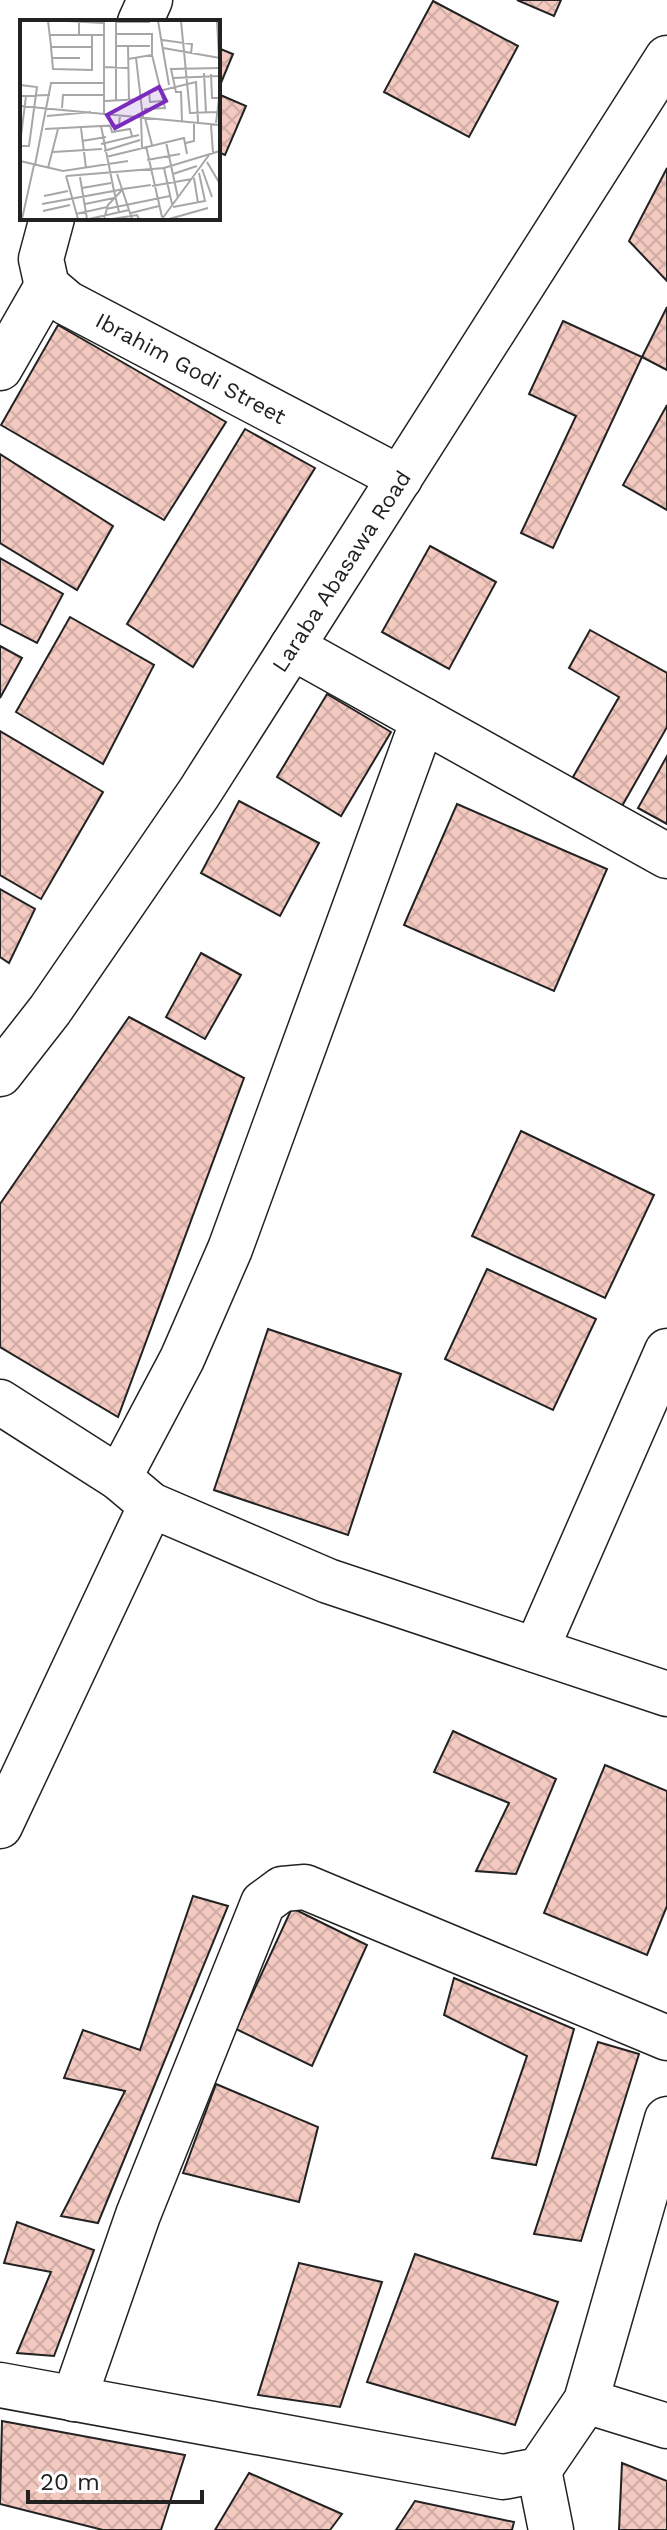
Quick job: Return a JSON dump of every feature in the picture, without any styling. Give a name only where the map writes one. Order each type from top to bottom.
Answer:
[{"type":"street","points":[[141,20],[150,0]]},
{"type":"street","name":"Laraba Abasawa Road","points":[[0,1074],[50,1010],[199,793],[667,58]]},
{"type":"street","points":[[0,368],[47,286],[41,259],[51,220]]},
{"type":"street","name":"Ibrahim Godi Street","points":[[47,286],[67,303],[400,478]]},
{"type":"street","points":[[292,647],[667,856]]},
{"type":"street","points":[[0,1826],[135,1492],[182,1359],[230,1249],[423,720]]},
{"type":"street","points":[[536,1650],[667,1351]]},
{"type":"street","points":[[0,1402],[135,1492],[328,1581],[667,1694]]},
{"type":"street","points":[[74,2399],[138,2215],[263,1903],[282,1889],[305,1887],[667,2038]]},
{"type":"street","points":[[0,2385],[503,2477],[539,2470],[586,2401],[667,2119]]},
{"type":"street","points":[[586,2401],[667,2426]]},
{"type":"street","points":[[539,2470],[551,2530]]},
{"type":"building","points":[[517,0],[561,0],[554,16]]},
{"type":"building","points":[[433,1],[518,46],[469,137],[384,92]]},
{"type":"building","points":[[220,49],[233,54],[220,85]]},
{"type":"building","points":[[220,95],[246,106],[225,155],[220,153]]},
{"type":"building","points":[[667,168],[667,281],[629,241]]},
{"type":"building","points":[[667,307],[667,370],[642,357]]},
{"type":"building","points":[[563,321],[642,357],[553,548],[521,533],[576,416],[529,394]]},
{"type":"building","points":[[58,325],[226,422],[164,520],[1,425]]},
{"type":"building","points":[[667,405],[667,510],[623,485]]},
{"type":"building","points":[[245,429],[315,468],[193,667],[127,624]]},
{"type":"building","points":[[0,454],[113,526],[77,590],[0,543]]},
{"type":"building","points":[[430,546],[496,582],[449,669],[382,632]]},
{"type":"building","points":[[0,558],[63,594],[37,643],[0,624]]},
{"type":"building","points":[[70,617],[154,665],[103,764],[16,712]]},
{"type":"building","points":[[590,630],[667,673],[667,727],[622,806],[573,777],[619,697],[569,668]]},
{"type":"building","points":[[0,646],[22,658],[0,698]]},
{"type":"building","points":[[327,694],[391,732],[341,816],[277,777]]},
{"type":"building","points":[[0,731],[103,792],[41,899],[0,875]]},
{"type":"building","points":[[667,756],[667,824],[638,808]]},
{"type":"building","points":[[239,801],[319,843],[280,916],[201,873]]},
{"type":"building","points":[[457,804],[607,869],[554,991],[404,925]]},
{"type":"building","points":[[0,889],[35,909],[9,963],[0,957]]},
{"type":"building","points":[[201,953],[241,975],[205,1039],[166,1017]]},
{"type":"building","points":[[129,1017],[244,1078],[118,1417],[0,1347],[0,1204]]},
{"type":"building","points":[[521,1131],[654,1195],[605,1298],[472,1236]]},
{"type":"building","points":[[487,1269],[596,1319],[553,1410],[445,1359]]},
{"type":"building","points":[[268,1329],[401,1374],[348,1535],[214,1490]]},
{"type":"building","points":[[453,1731],[556,1779],[516,1874],[476,1871],[509,1803],[434,1772]]},
{"type":"building","points":[[605,1765],[667,1791],[667,1906],[647,1955],[544,1913]]},
{"type":"building","points":[[193,1896],[228,1906],[98,2223],[61,2216],[125,2091],[64,2078],[83,2030],[140,2050]]},
{"type":"building","points":[[292,1908],[367,1945],[312,2066],[236,2029]]},
{"type":"building","points":[[454,1978],[574,2029],[536,2165],[492,2158],[527,2056],[444,2015]]},
{"type":"building","points":[[598,2042],[639,2054],[581,2241],[534,2234]]},
{"type":"building","points":[[216,2084],[318,2127],[299,2202],[183,2173]]},
{"type":"building","points":[[17,2222],[94,2250],[54,2356],[17,2353],[51,2272],[4,2263]]},
{"type":"building","points":[[415,2254],[558,2302],[515,2425],[367,2382]]},
{"type":"building","points":[[299,2263],[382,2282],[340,2407],[258,2395]]},
{"type":"building","points":[[2,2421],[185,2455],[161,2530],[103,2530],[0,2504]]},
{"type":"building","points":[[622,2463],[667,2481],[667,2530],[619,2530]]},
{"type":"building","points":[[249,2473],[342,2514],[330,2530],[215,2530]]},
{"type":"building","points":[[415,2501],[514,2522],[512,2530],[396,2530]]}]
